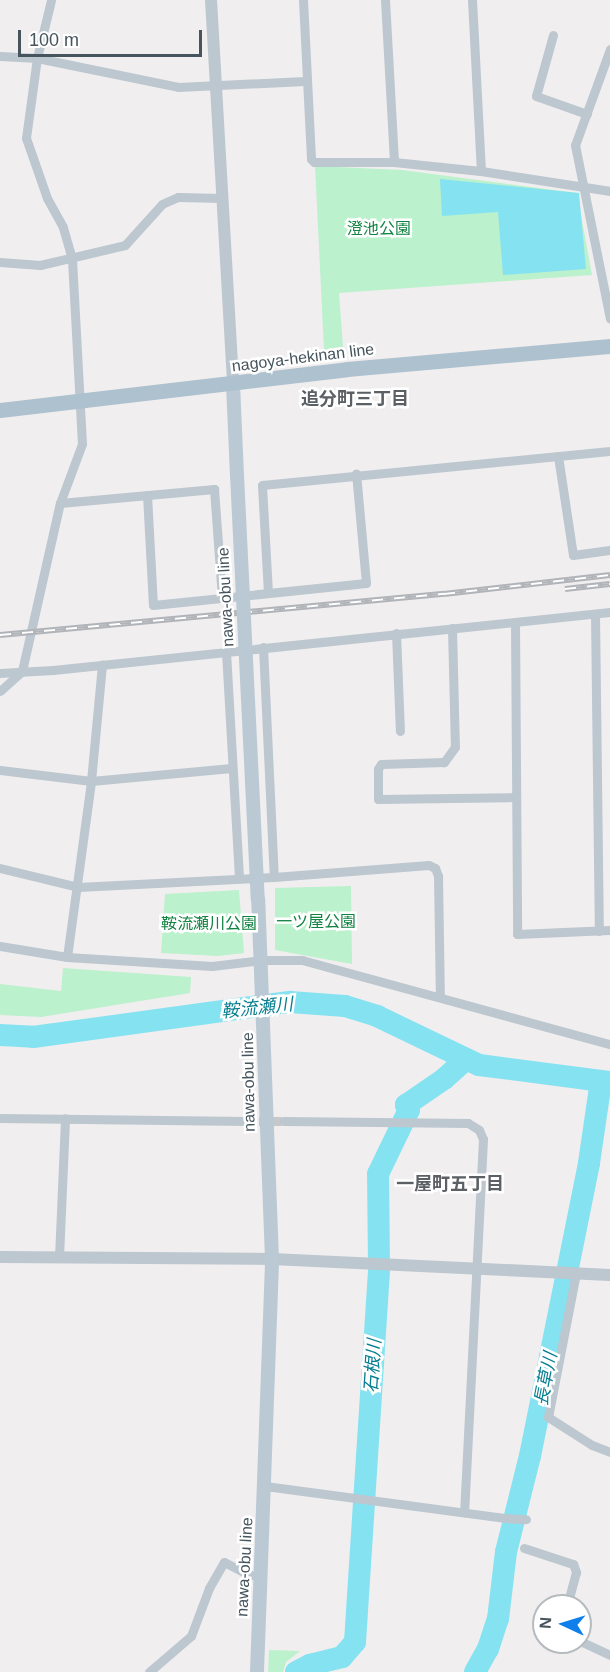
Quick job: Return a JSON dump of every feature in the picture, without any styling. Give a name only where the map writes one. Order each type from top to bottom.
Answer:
[{"type":"main road","name":"nagoya-hekinan line","points":[[0,411],[347,369],[610,346]]},
{"type":"main road","name":"nawa-obu line","points":[[233,384],[261,964],[272,1259],[257,1672]]},
{"type":"street","points":[[0,691],[22,671],[60,503],[82,444],[72,259],[63,227],[47,198],[26,138],[37,58],[51,0]]},
{"type":"street","points":[[211,0],[233,384]]},
{"type":"street","points":[[303,0],[310,159],[314,162],[394,162],[481,171],[610,191]]},
{"type":"street","points":[[385,0],[394,162]]},
{"type":"street","points":[[472,0],[481,171]]},
{"type":"street","points":[[553,35],[536,96],[586,114]]},
{"type":"street","points":[[610,49],[575,145],[610,318]]},
{"type":"street","points":[[0,56],[37,58],[178,87],[305,81]]},
{"type":"street","points":[[0,263],[40,265],[125,245],[162,204],[178,198],[222,198]]},
{"type":"street","points":[[268,592],[262,485],[356,473],[610,451]]},
{"type":"street","points":[[558,456],[573,555],[610,550]]},
{"type":"street","points":[[147,495],[153,604],[366,583],[356,473]]},
{"type":"street","points":[[60,503],[214,489],[222,597]]},
{"type":"street","points":[[0,673],[102,665],[263,646],[610,612]]},
{"type":"street","points":[[595,614],[599,931]]},
{"type":"street","points":[[515,623],[517,934],[610,930]]},
{"type":"street","points":[[452,628],[455,747],[444,762],[381,764],[378,769],[378,799],[516,797]]},
{"type":"street","points":[[396,633],[400,731]]},
{"type":"street","points":[[263,646],[274,878]]},
{"type":"street","points":[[226,652],[239,879]]},
{"type":"street","points":[[68,957],[91,781],[102,665]]},
{"type":"street","points":[[0,770],[91,781],[231,768]]},
{"type":"street","points":[[0,868],[78,887],[274,878],[429,866],[435,868],[438,876],[440,997]]},
{"type":"street","points":[[0,946],[68,957],[212,966],[302,960],[610,1044]]},
{"type":"street","points":[[0,1118],[246,1121]]},
{"type":"street","points":[[59,1257],[65,1118]]},
{"type":"street","points":[[284,1121],[468,1123],[479,1130],[483,1138],[464,1513]]},
{"type":"street","points":[[0,1257],[272,1259],[358,1265],[610,1275]]},
{"type":"street","points":[[576,1272],[548,1417],[592,1445],[610,1452]]},
{"type":"street","points":[[265,1486],[464,1513],[526,1519]]},
{"type":"street","points":[[524,1548],[573,1564],[576,1572],[570,1594]]},
{"type":"street","points":[[149,1672],[191,1636],[209,1588],[224,1562],[250,1575],[261,1576]]},
{"type":"street","points":[[592,1647],[610,1655]]},
{"type":"green space","name":"澄池公園","points":[[315,166],[402,170],[577,193],[592,275],[339,293],[343,347],[324,350]]},
{"type":"green space","name":"一ツ屋公園","points":[[351,886],[352,964],[275,950],[275,888]]},
{"type":"green space","name":"鞍流瀬川公園","points":[[239,890],[244,953],[218,956],[161,953],[165,894]]},
{"type":"green space","points":[[63,968],[191,977],[190,993],[41,1017],[0,1015],[0,984],[61,991]]},
{"type":"green space","points":[[269,1650],[300,1651],[286,1662],[283,1672],[268,1672]]},
{"type":"water","points":[[440,179],[579,193],[586,269],[503,275],[498,212],[442,216]]},
{"type":"waterway","name":"鞍流瀬川","points":[[0,1035],[33,1037],[290,1002],[345,1006],[377,1016],[479,1065],[610,1082]]},
{"type":"waterway","name":"石根川","points":[[296,1672],[310,1665],[342,1657],[355,1642],[379,1266],[378,1174],[409,1110],[406,1105],[444,1079],[465,1060]]},
{"type":"waterway","name":"長草川","points":[[475,1672],[488,1649],[498,1619],[506,1552],[530,1456],[589,1163],[601,1081]]},
{"type":"tunnel","points":[[246,1121],[284,1121]]},
{"type":"railway","points":[[0,635],[444,594],[610,575]]},
{"type":"railway","points":[[565,589],[610,584]]},
{"type":"district","name":"追分町三丁目","points":[[355,399]]},
{"type":"district","name":"一屋町五丁目","points":[[450,1184]]}]
